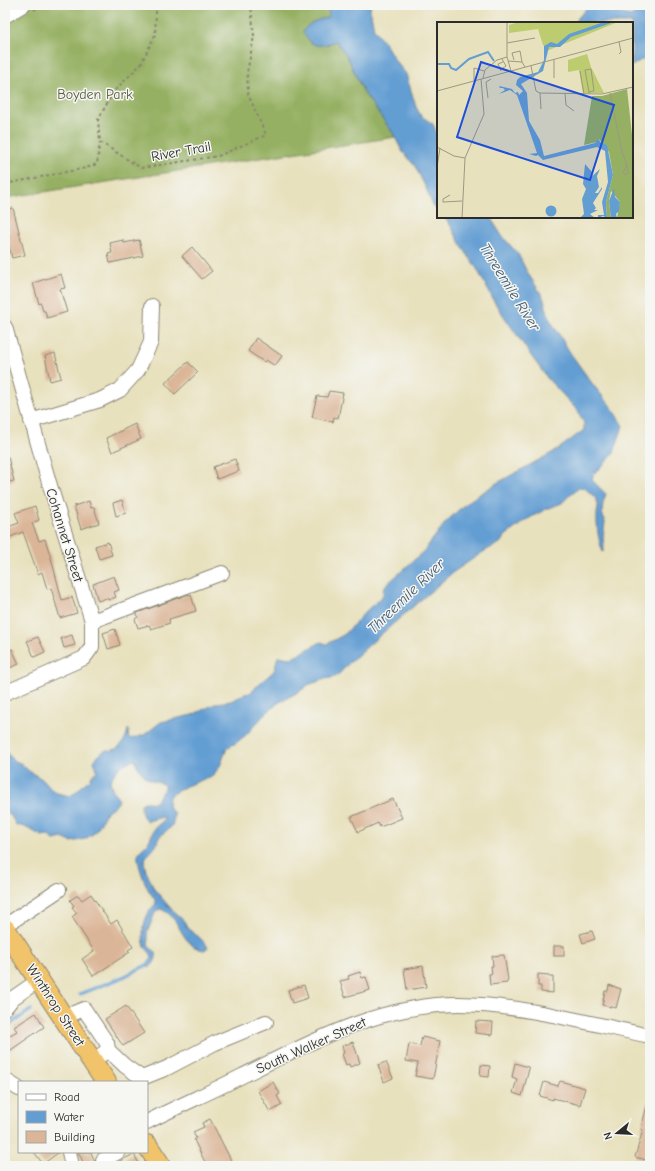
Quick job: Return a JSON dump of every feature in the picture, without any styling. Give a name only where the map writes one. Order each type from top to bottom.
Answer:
[{"type":"highway","name":"Winthrop Street","points":[[5,928],[64,1017],[100,1056],[106,1081]]},
{"type":"highway","points":[[148,1146],[161,1166]]},
{"type":"street","points":[[5,16],[23,5]]},
{"type":"street","points":[[31,421],[100,400],[120,390],[138,370],[151,342],[152,306]]},
{"type":"street","name":"Cohannet Street","points":[[5,327],[31,421],[92,621],[92,647],[84,658],[5,693]]},
{"type":"street","points":[[92,621],[222,573]]},
{"type":"street","points":[[5,928],[60,890]]},
{"type":"street","points":[[8,1001],[39,980]]},
{"type":"street","name":"South Walker Street","points":[[148,1122],[345,1027],[376,1017],[407,1010],[457,1004],[494,1006],[572,1019],[650,1036]]},
{"type":"street","points":[[100,1056],[125,1066],[142,1078],[167,1068],[216,1043],[266,1022]]},
{"type":"street","points":[[5,1080],[18,1088]]},
{"type":"street","points":[[69,1153],[72,1166]]},
{"type":"street","points":[[106,1166],[103,1160],[116,1153]]},
{"type":"path","points":[[5,184],[86,168],[97,164],[100,142],[98,120],[114,90],[141,64],[155,35],[155,5]]},
{"type":"path","name":"River Trail","points":[[100,142],[141,168],[218,156],[266,135],[248,94],[247,73],[254,36],[251,5]]},
{"type":"green space","name":"Boyden Park","points":[[5,5],[328,5],[330,17],[318,20],[326,45],[336,41],[348,58],[364,93],[395,137],[5,198]]},
{"type":"water","points":[[328,5],[371,5],[370,9],[374,29],[406,74],[416,107],[421,116],[433,124],[437,134],[437,210],[433,206],[415,166],[402,151],[393,133],[364,93],[348,58],[336,41],[325,45],[317,45],[313,44],[306,38],[303,32],[308,26],[317,20],[329,17]]},
{"type":"water","points":[[589,5],[619,5],[619,13],[630,16],[636,13],[640,5],[650,5],[650,59],[641,60],[633,65],[633,22],[576,22]]},
{"type":"water","name":"Threemile River","points":[[445,218],[491,218],[502,236],[518,254],[527,272],[543,297],[550,320],[571,354],[610,405],[623,426],[613,455],[593,475],[592,480],[606,494],[602,513],[605,522],[603,552],[597,528],[598,505],[596,499],[587,490],[581,487],[573,492],[562,503],[548,508],[526,520],[505,536],[500,543],[483,552],[452,573],[379,636],[335,677],[308,685],[278,703],[263,716],[247,734],[227,748],[220,766],[210,777],[186,786],[169,796],[168,806],[174,814],[173,823],[171,827],[159,837],[156,846],[146,857],[144,862],[146,871],[154,889],[184,921],[188,929],[199,937],[208,948],[204,950],[196,948],[185,937],[167,912],[160,909],[156,911],[147,933],[149,947],[156,952],[155,961],[149,968],[147,964],[152,957],[145,946],[143,930],[149,912],[156,904],[142,873],[138,855],[148,843],[155,828],[165,817],[147,821],[142,813],[141,804],[144,802],[155,801],[164,789],[164,785],[148,779],[143,775],[135,760],[126,763],[117,770],[110,781],[113,791],[119,800],[117,804],[106,812],[93,834],[85,839],[71,842],[62,838],[54,840],[47,835],[42,836],[25,827],[16,825],[5,809],[5,751],[13,760],[22,764],[29,771],[42,779],[51,789],[57,793],[70,796],[91,779],[91,776],[97,771],[94,761],[100,754],[107,750],[116,749],[119,747],[125,738],[128,729],[128,737],[131,739],[144,735],[161,722],[192,715],[217,703],[231,701],[244,694],[250,693],[273,672],[279,656],[289,658],[294,657],[321,642],[327,644],[345,634],[367,610],[381,598],[385,586],[423,552],[446,522],[466,503],[497,483],[557,450],[584,430],[584,423],[578,411],[548,379],[532,357],[495,303],[476,267],[461,245],[451,226]]},
{"type":"building","points":[[13,208],[25,255],[12,258],[7,239],[10,238],[5,221],[5,210]]},
{"type":"building","points":[[123,240],[124,243],[139,240],[143,256],[110,263],[108,254],[112,253],[110,243]]},
{"type":"building","points":[[192,247],[212,271],[202,279],[182,256]]},
{"type":"building","points":[[61,274],[65,288],[60,289],[67,312],[47,318],[41,303],[39,304],[33,283]]},
{"type":"building","points":[[256,338],[282,356],[275,366],[266,360],[264,362],[248,351]]},
{"type":"building","points":[[55,353],[61,378],[50,381],[45,356]]},
{"type":"building","points":[[188,362],[198,372],[175,394],[165,383]]},
{"type":"building","points":[[329,391],[343,393],[338,418],[334,417],[333,422],[312,417],[317,396],[327,397]]},
{"type":"building","points":[[135,424],[141,439],[112,452],[106,438]]},
{"type":"building","points":[[5,457],[8,457],[14,481],[5,483]]},
{"type":"building","points":[[235,459],[239,471],[217,479],[213,467]]},
{"type":"building","points":[[122,500],[126,513],[116,516],[113,503]]},
{"type":"building","points":[[89,501],[91,508],[94,507],[99,523],[81,529],[74,506]]},
{"type":"building","points":[[35,506],[39,520],[32,523],[39,541],[45,539],[62,600],[72,597],[77,613],[60,618],[51,588],[47,589],[42,572],[38,574],[23,532],[5,539],[5,528],[19,523],[15,513]]},
{"type":"building","points":[[108,542],[112,555],[99,559],[95,546]]},
{"type":"building","points":[[114,576],[119,590],[114,592],[116,597],[98,601],[93,584]]},
{"type":"building","points":[[189,594],[189,596],[191,595],[196,611],[169,619],[170,623],[151,629],[149,625],[138,628],[135,619],[138,617],[137,613]]},
{"type":"building","points":[[115,629],[120,645],[108,649],[103,633]]},
{"type":"building","points":[[72,635],[75,645],[64,648],[61,638]]},
{"type":"building","points":[[38,637],[45,652],[34,657],[27,641]]},
{"type":"building","points":[[12,649],[19,664],[5,670],[5,652]]},
{"type":"building","points":[[393,799],[402,818],[380,827],[378,823],[358,832],[351,817]]},
{"type":"building","points":[[91,894],[111,924],[117,920],[133,947],[128,950],[130,952],[93,976],[82,959],[94,951],[72,917],[77,913],[72,907],[74,906],[70,900],[78,895],[82,900]]},
{"type":"building","points":[[592,931],[595,939],[583,943],[580,934]]},
{"type":"building","points":[[554,946],[564,946],[564,956],[554,956]]},
{"type":"building","points":[[504,955],[508,980],[507,983],[490,985],[489,974],[492,974],[492,956]]},
{"type":"building","points":[[423,966],[426,987],[407,990],[404,969]]},
{"type":"building","points":[[360,972],[361,978],[366,977],[370,990],[345,997],[340,981],[349,979],[348,976]]},
{"type":"building","points":[[538,974],[553,977],[553,993],[541,992],[541,986],[538,986]]},
{"type":"building","points":[[304,985],[308,998],[292,1003],[288,990]]},
{"type":"building","points":[[609,985],[621,989],[616,1008],[602,1005],[605,991],[608,991]]},
{"type":"building","points":[[126,1006],[144,1033],[123,1046],[105,1019]]},
{"type":"building","points":[[36,1013],[44,1027],[5,1054],[5,1038],[17,1031],[14,1027]]},
{"type":"building","points":[[476,1021],[493,1022],[492,1035],[475,1033]]},
{"type":"building","points":[[422,1037],[440,1041],[433,1079],[415,1076],[418,1063],[406,1061],[409,1044],[420,1046]]},
{"type":"building","points":[[353,1042],[360,1063],[350,1067],[349,1064],[346,1065],[342,1054],[344,1053],[342,1046]]},
{"type":"building","points":[[386,1062],[393,1078],[384,1082],[378,1065]]},
{"type":"building","points":[[515,1063],[528,1067],[529,1069],[522,1096],[513,1093],[517,1079],[512,1077]]},
{"type":"building","points":[[481,1065],[490,1066],[489,1077],[480,1076]]},
{"type":"building","points":[[560,1081],[585,1088],[580,1105],[540,1096],[544,1082],[558,1086]]},
{"type":"building","points":[[273,1082],[280,1094],[277,1096],[282,1105],[270,1112],[258,1091]]},
{"type":"building","points":[[647,1105],[650,1106],[650,1161],[635,1157],[643,1130],[641,1129]]},
{"type":"building","points":[[210,1119],[234,1166],[211,1166],[209,1163],[206,1164],[194,1140],[196,1138],[193,1132],[204,1127],[202,1123]]},
{"type":"building","points":[[35,1153],[58,1153],[43,1164]]},
{"type":"building","points":[[78,1153],[91,1153],[96,1166],[85,1166]]},
{"type":"building","points":[[134,1154],[140,1166],[114,1166],[114,1164]]},
{"type":"waterway","points":[[80,994],[121,978],[151,963]]},
{"type":"waterway","points":[[5,1028],[31,1010]]}]
